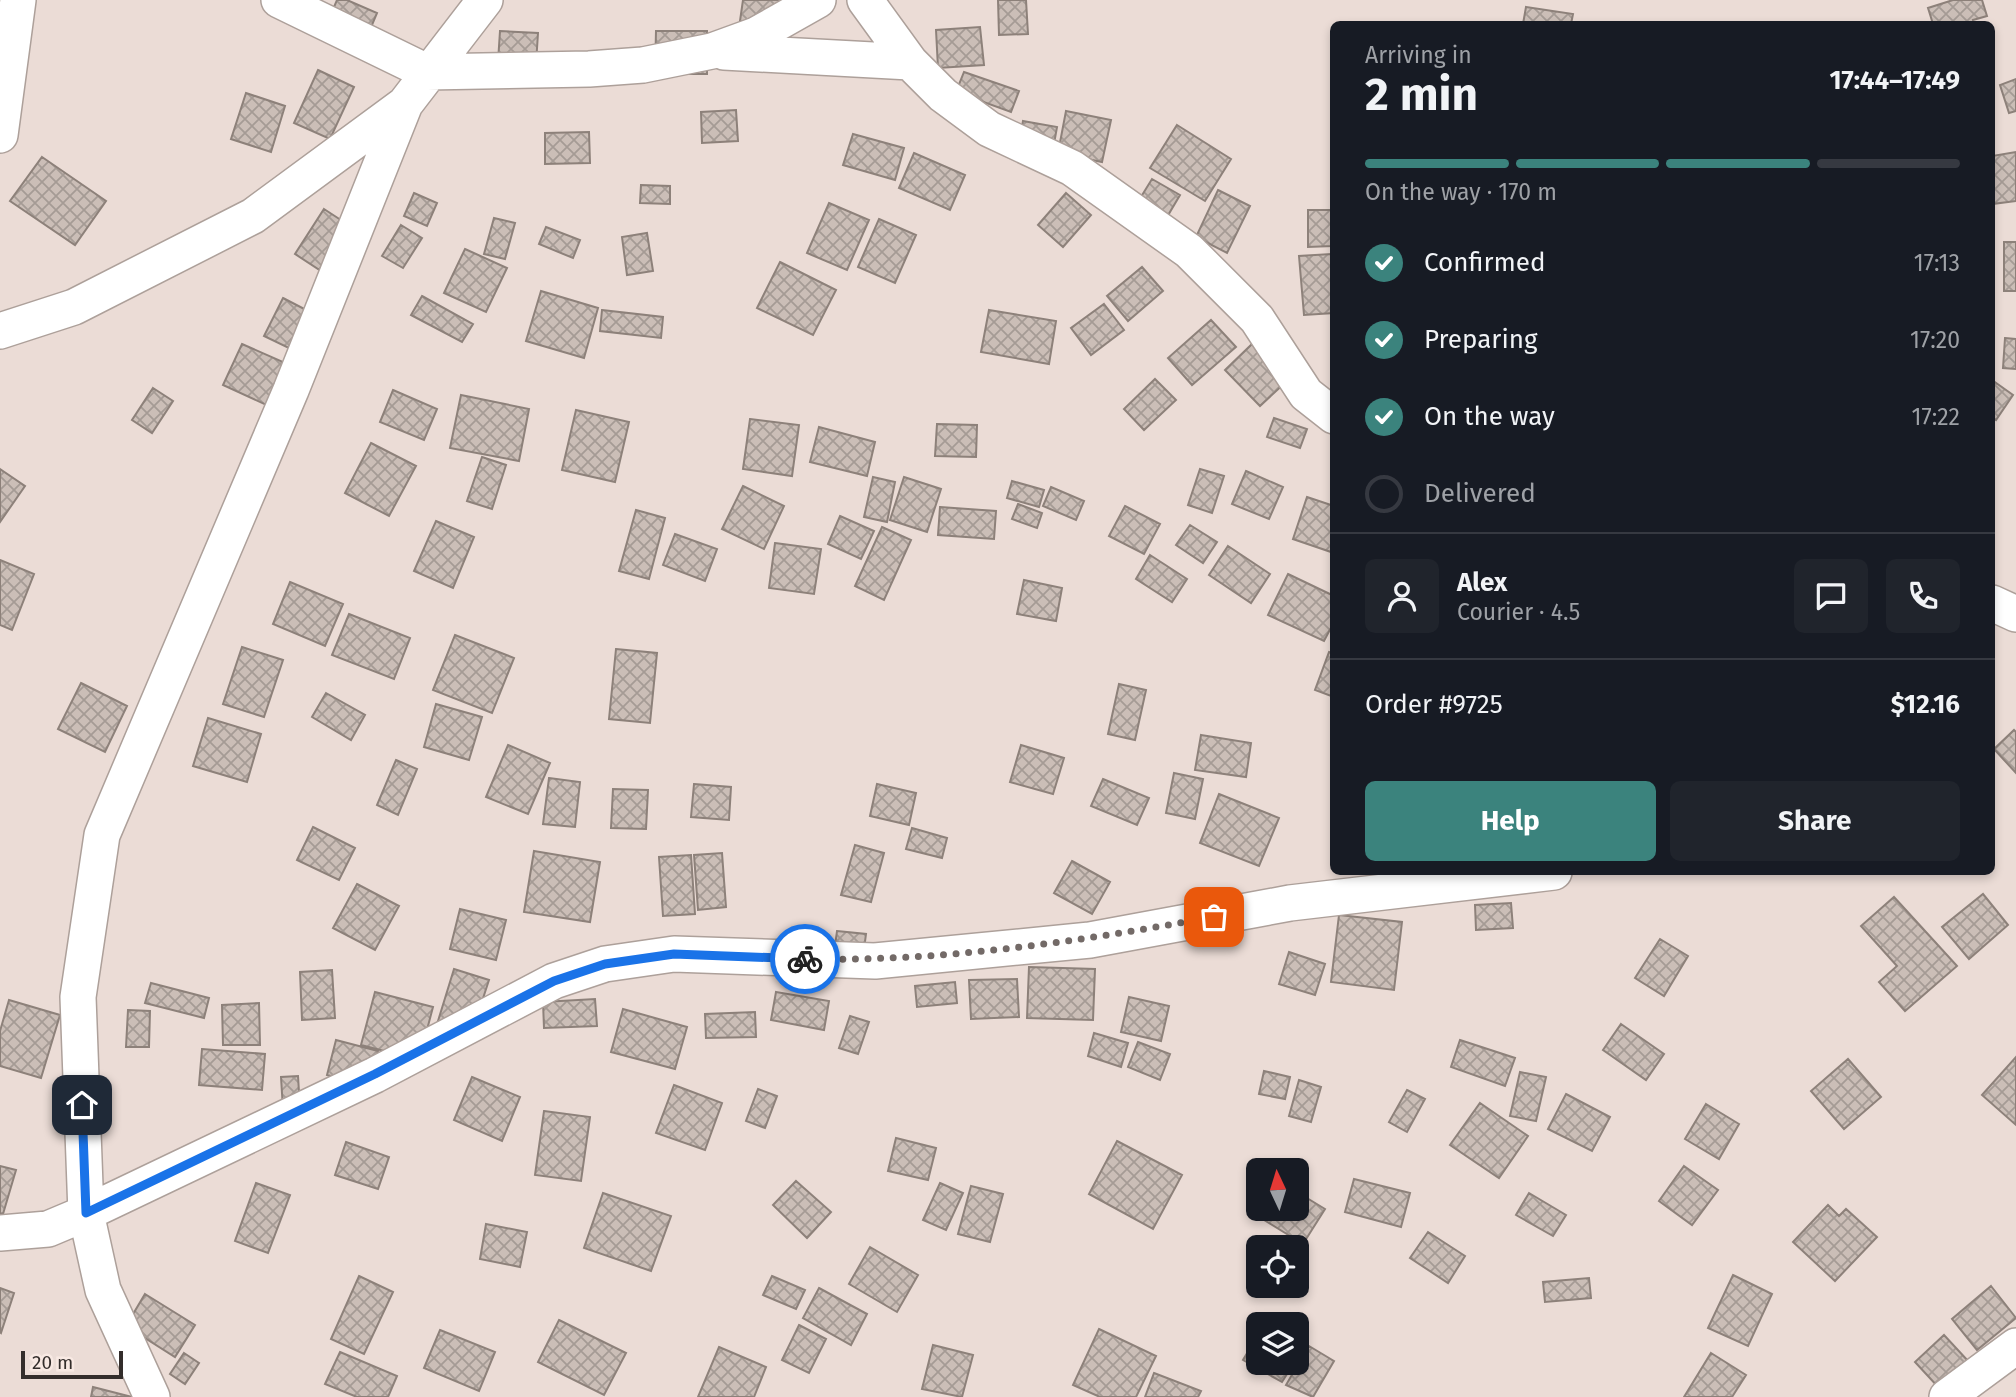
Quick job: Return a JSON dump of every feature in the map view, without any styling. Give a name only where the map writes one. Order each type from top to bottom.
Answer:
[{"type":"street","points":[[0,135],[18,0]]},
{"type":"street","points":[[279,0],[427,72],[590,69],[643,65],[712,51],[756,35],[818,0]]},
{"type":"street","points":[[152,1397],[103,1290],[86,1213],[78,997],[102,835],[291,390],[405,104],[485,0]]},
{"type":"street","points":[[865,0],[909,62],[943,94],[989,129],[1072,168],[1189,251],[1257,319],[1306,394],[1330,413]]},
{"type":"street","points":[[712,51],[909,62]]},
{"type":"street","points":[[0,331],[74,307],[253,216],[405,104]]},
{"type":"street","points":[[1995,604],[2016,614]]},
{"type":"street","points":[[0,1233],[48,1229],[86,1213],[375,1074],[554,981],[605,964],[674,954],[889,960],[1090,940],[1290,903],[1528,875]]},
{"type":"street","points":[[1947,1397],[2016,1346]]},
{"type":"building","points":[[337,0],[347,0],[377,13],[367,37],[328,21]]},
{"type":"building","points":[[743,0],[788,0],[783,28],[740,21]]},
{"type":"building","points":[[998,0],[1026,0],[1028,34],[999,35]]},
{"type":"building","points":[[1953,0],[1982,0],[1987,16],[1973,21],[1932,21],[1928,8]]},
{"type":"building","points":[[1526,7],[1573,14],[1572,21],[1524,21]]},
{"type":"building","points":[[980,27],[984,65],[938,68],[936,30]]},
{"type":"building","points":[[500,31],[538,33],[536,64],[498,62]]},
{"type":"building","points":[[656,31],[707,31],[707,74],[655,74]]},
{"type":"building","points":[[318,70],[354,87],[330,139],[294,123]]},
{"type":"building","points":[[964,72],[1019,91],[1011,112],[956,92]]},
{"type":"building","points":[[2016,79],[2016,111],[2009,113],[2000,85]]},
{"type":"building","points":[[246,93],[285,106],[271,152],[231,139]]},
{"type":"building","points":[[736,110],[738,141],[702,143],[701,112]]},
{"type":"building","points":[[1066,111],[1111,120],[1102,162],[1058,153]]},
{"type":"building","points":[[1023,121],[1057,127],[1052,155],[1018,149]]},
{"type":"building","points":[[1177,125],[1231,159],[1205,201],[1150,168]]},
{"type":"building","points":[[589,132],[590,163],[545,164],[545,133]]},
{"type":"building","points":[[853,134],[904,148],[895,180],[843,165]]},
{"type":"building","points":[[2016,152],[2016,201],[1995,204],[1995,156]]},
{"type":"building","points":[[914,153],[965,175],[950,210],[899,188]]},
{"type":"building","points":[[42,157],[106,201],[75,245],[10,201]]},
{"type":"building","points":[[1152,179],[1180,195],[1164,222],[1136,205]]},
{"type":"building","points":[[641,185],[670,186],[670,204],[640,203]]},
{"type":"building","points":[[1218,190],[1250,206],[1227,253],[1196,237]]},
{"type":"building","points":[[414,193],[437,203],[427,226],[404,216]]},
{"type":"building","points":[[1066,193],[1091,215],[1063,247],[1038,225]]},
{"type":"building","points":[[829,203],[869,220],[847,270],[807,253]]},
{"type":"building","points":[[324,209],[370,239],[341,284],[295,254]]},
{"type":"building","points":[[1308,210],[1330,210],[1330,246],[1308,247]]},
{"type":"building","points":[[494,218],[515,223],[505,259],[484,254]]},
{"type":"building","points":[[879,219],[916,235],[895,283],[858,267]]},
{"type":"building","points":[[401,225],[422,238],[403,268],[382,256]]},
{"type":"building","points":[[546,227],[580,240],[573,258],[539,244]]},
{"type":"building","points":[[647,233],[653,271],[627,275],[622,237]]},
{"type":"building","points":[[2004,242],[2016,242],[2016,291],[2004,291]]},
{"type":"building","points":[[465,249],[507,268],[486,312],[444,293]]},
{"type":"building","points":[[1330,254],[1330,313],[1304,315],[1299,256]]},
{"type":"building","points":[[780,262],[836,290],[813,335],[757,308]]},
{"type":"building","points":[[1142,267],[1163,291],[1128,321],[1107,296]]},
{"type":"building","points":[[541,291],[598,308],[584,358],[526,341]]},
{"type":"building","points":[[422,296],[473,324],[462,342],[411,315]]},
{"type":"building","points":[[283,298],[314,314],[295,351],[264,336]]},
{"type":"building","points":[[1104,304],[1124,330],[1091,355],[1071,328]]},
{"type":"building","points":[[602,310],[663,317],[661,338],[600,331]]},
{"type":"building","points":[[989,310],[1056,321],[1049,364],[981,352]]},
{"type":"building","points":[[1211,320],[1236,347],[1192,385],[1168,358]]},
{"type":"building","points":[[2005,338],[2016,339],[2016,369],[2003,368]]},
{"type":"building","points":[[242,344],[292,366],[273,408],[223,385]]},
{"type":"building","points":[[1252,344],[1287,381],[1260,406],[1225,370]]},
{"type":"building","points":[[1155,379],[1176,400],[1144,430],[1124,409]]},
{"type":"building","points":[[1995,382],[2013,395],[1995,419]]},
{"type":"building","points":[[153,388],[173,401],[152,433],[132,420]]},
{"type":"building","points":[[393,390],[437,409],[424,440],[380,422]]},
{"type":"building","points":[[461,395],[529,409],[519,461],[450,448]]},
{"type":"building","points":[[576,410],[629,422],[615,482],[562,470]]},
{"type":"building","points":[[1274,418],[1307,429],[1300,448],[1267,437]]},
{"type":"building","points":[[750,419],[799,425],[792,476],[743,469]]},
{"type":"building","points":[[937,424],[977,425],[976,457],[935,456]]},
{"type":"building","points":[[819,427],[875,442],[867,476],[810,462]]},
{"type":"building","points":[[371,443],[416,466],[389,516],[345,493]]},
{"type":"building","points":[[482,457],[506,465],[492,509],[467,501]]},
{"type":"building","points":[[0,469],[25,486],[0,522]]},
{"type":"building","points":[[1200,469],[1224,476],[1212,513],[1188,505]]},
{"type":"building","points":[[1246,471],[1283,487],[1269,519],[1232,504]]},
{"type":"building","points":[[873,477],[895,482],[887,522],[864,517]]},
{"type":"building","points":[[904,477],[941,489],[927,532],[890,520]]},
{"type":"building","points":[[1012,481],[1044,490],[1039,507],[1007,498]]},
{"type":"building","points":[[743,486],[784,506],[764,549],[722,529]]},
{"type":"building","points":[[1051,487],[1084,501],[1076,520],[1043,506]]},
{"type":"building","points":[[1307,497],[1330,505],[1330,552],[1293,539]]},
{"type":"building","points":[[1018,504],[1042,513],[1037,528],[1012,519]]},
{"type":"building","points":[[1125,506],[1160,524],[1144,554],[1109,536]]},
{"type":"building","points":[[940,507],[996,511],[994,539],[938,535]]},
{"type":"building","points":[[636,510],[665,518],[649,579],[619,571]]},
{"type":"building","points":[[840,516],[874,531],[861,559],[828,544]]},
{"type":"building","points":[[436,521],[474,537],[453,588],[414,571]]},
{"type":"building","points":[[1190,525],[1217,542],[1203,563],[1176,545]]},
{"type":"building","points":[[882,527],[911,540],[884,600],[855,586]]},
{"type":"building","points":[[675,534],[717,549],[705,581],[663,565]]},
{"type":"building","points":[[775,543],[821,549],[814,594],[769,588]]},
{"type":"building","points":[[1228,546],[1270,574],[1251,603],[1209,575]]},
{"type":"building","points":[[1150,555],[1187,579],[1172,602],[1136,579]]},
{"type":"building","points":[[0,560],[34,574],[12,630],[0,625]]},
{"type":"building","points":[[1288,574],[1330,594],[1330,630],[1324,641],[1268,615]]},
{"type":"building","points":[[1024,580],[1062,588],[1056,621],[1017,614]]},
{"type":"building","points":[[290,582],[343,604],[325,646],[273,624]]},
{"type":"building","points":[[349,614],[410,638],[394,679],[332,655]]},
{"type":"building","points":[[455,635],[514,658],[492,713],[433,690]]},
{"type":"building","points":[[242,647],[283,660],[264,717],[223,704]]},
{"type":"building","points":[[616,649],[657,653],[650,723],[609,719]]},
{"type":"building","points":[[1329,652],[1330,696],[1315,690]]},
{"type":"building","points":[[81,683],[127,706],[105,752],[58,729]]},
{"type":"building","points":[[1119,684],[1146,690],[1135,740],[1108,734]]},
{"type":"building","points":[[326,693],[365,715],[351,740],[312,717]]},
{"type":"building","points":[[436,704],[482,717],[469,760],[424,747]]},
{"type":"building","points":[[208,718],[261,734],[247,782],[193,766]]},
{"type":"building","points":[[2014,730],[2016,732],[2016,773],[1995,750]]},
{"type":"building","points":[[1201,735],[1251,743],[1246,777],[1195,770]]},
{"type":"building","points":[[508,745],[550,763],[528,814],[486,797]]},
{"type":"building","points":[[1021,745],[1064,758],[1053,794],[1010,782]]},
{"type":"building","points":[[396,760],[417,769],[398,815],[377,805]]},
{"type":"building","points":[[1174,773],[1203,779],[1195,819],[1166,813]]},
{"type":"building","points":[[549,778],[580,782],[575,827],[543,824]]},
{"type":"building","points":[[1103,779],[1149,798],[1137,825],[1091,806]]},
{"type":"building","points":[[694,784],[731,787],[729,820],[691,817]]},
{"type":"building","points":[[877,784],[916,793],[909,825],[870,816]]},
{"type":"building","points":[[613,789],[648,790],[646,829],[611,828]]},
{"type":"building","points":[[1219,794],[1279,818],[1259,866],[1200,843]]},
{"type":"building","points":[[313,827],[355,848],[339,880],[297,860]]},
{"type":"building","points":[[912,828],[947,838],[942,858],[906,849]]},
{"type":"building","points":[[855,845],[884,853],[871,902],[841,895]]},
{"type":"building","points":[[534,851],[600,862],[590,922],[524,912]]},
{"type":"building","points":[[722,853],[726,907],[698,910],[694,855]]},
{"type":"building","points":[[691,855],[695,914],[663,916],[659,857]]},
{"type":"building","points":[[1072,861],[1110,882],[1092,914],[1054,893]]},
{"type":"building","points":[[357,884],[399,906],[375,950],[333,928]]},
{"type":"building","points":[[1983,894],[2008,925],[1969,959],[1942,927]]},
{"type":"building","points":[[1894,897],[1957,966],[1905,1011],[1879,982],[1897,966],[1861,926]]},
{"type":"building","points":[[1511,903],[1513,928],[1476,930],[1475,905]]},
{"type":"building","points":[[460,909],[506,920],[496,960],[450,949]]},
{"type":"building","points":[[1339,915],[1402,922],[1394,990],[1331,982]]},
{"type":"building","points":[[837,931],[866,934],[863,957],[834,953]]},
{"type":"building","points":[[1660,939],[1688,956],[1664,996],[1635,978]]},
{"type":"building","points":[[1289,952],[1325,964],[1315,995],[1279,984]]},
{"type":"building","points":[[1029,967],[1095,969],[1093,1020],[1027,1018]]},
{"type":"building","points":[[454,969],[489,980],[472,1032],[438,1021]]},
{"type":"building","points":[[332,970],[335,1018],[302,1020],[300,972]]},
{"type":"building","points":[[1017,979],[1019,1017],[971,1019],[969,980]]},
{"type":"building","points":[[955,982],[957,1003],[917,1007],[915,986]]},
{"type":"building","points":[[151,983],[209,998],[204,1018],[145,1003]]},
{"type":"building","points":[[375,992],[433,1007],[419,1060],[361,1045]]},
{"type":"building","points":[[776,992],[829,1001],[824,1030],[771,1020]]},
{"type":"building","points":[[1129,997],[1169,1006],[1161,1041],[1121,1032]]},
{"type":"building","points":[[595,999],[597,1026],[544,1028],[543,1002]]},
{"type":"building","points":[[9,1000],[60,1015],[41,1078],[0,1066],[0,1031]]},
{"type":"building","points":[[259,1003],[260,1045],[223,1045],[222,1005]]},
{"type":"building","points":[[623,1009],[687,1027],[675,1069],[611,1052]]},
{"type":"building","points":[[128,1010],[150,1011],[149,1047],[126,1047]]},
{"type":"building","points":[[755,1012],[756,1037],[706,1038],[705,1014]]},
{"type":"building","points":[[850,1016],[869,1022],[858,1054],[839,1048]]},
{"type":"building","points":[[1621,1024],[1664,1054],[1646,1080],[1603,1050]]},
{"type":"building","points":[[1094,1033],[1128,1043],[1121,1067],[1088,1056]]},
{"type":"building","points":[[336,1040],[378,1051],[369,1086],[327,1075]]},
{"type":"building","points":[[1460,1040],[1515,1058],[1505,1086],[1451,1067]]},
{"type":"building","points":[[1138,1042],[1170,1054],[1160,1080],[1128,1067]]},
{"type":"building","points":[[202,1049],[265,1054],[262,1090],[199,1085]]},
{"type":"building","points":[[2016,1057],[2016,1125],[1982,1095]]},
{"type":"building","points":[[1848,1059],[1881,1097],[1844,1129],[1811,1091]]},
{"type":"building","points":[[1264,1071],[1290,1077],[1285,1099],[1259,1094]]},
{"type":"building","points":[[1520,1072],[1546,1077],[1536,1121],[1510,1116]]},
{"type":"building","points":[[298,1076],[301,1124],[284,1126],[281,1077]]},
{"type":"building","points":[[472,1077],[520,1097],[502,1141],[454,1120]]},
{"type":"building","points":[[1299,1080],[1321,1087],[1311,1122],[1289,1116]]},
{"type":"building","points":[[674,1085],[722,1103],[705,1150],[656,1133]]},
{"type":"building","points":[[758,1089],[777,1096],[765,1128],[746,1121]]},
{"type":"building","points":[[1407,1090],[1425,1099],[1407,1132],[1389,1122]]},
{"type":"building","points":[[1566,1094],[1610,1117],[1592,1151],[1548,1129]]},
{"type":"building","points":[[1480,1103],[1528,1136],[1499,1178],[1450,1145]]},
{"type":"building","points":[[1706,1104],[1739,1124],[1719,1159],[1685,1139]]},
{"type":"building","points":[[544,1111],[590,1117],[581,1181],[535,1175]]},
{"type":"building","points":[[896,1138],[936,1148],[928,1180],[888,1171]]},
{"type":"building","points":[[1117,1141],[1182,1175],[1153,1229],[1089,1194]]},
{"type":"building","points":[[346,1142],[389,1157],[378,1189],[335,1175]]},
{"type":"building","points":[[0,1166],[16,1170],[3,1214],[0,1213]]},
{"type":"building","points":[[1684,1166],[1718,1190],[1692,1225],[1659,1201]]},
{"type":"building","points":[[1354,1179],[1410,1193],[1401,1227],[1345,1212]]},
{"type":"building","points":[[796,1181],[831,1212],[807,1238],[773,1205]]},
{"type":"building","points":[[256,1183],[290,1195],[268,1253],[235,1241]]},
{"type":"building","points":[[940,1183],[963,1193],[946,1230],[923,1220]]},
{"type":"building","points":[[971,1186],[1003,1194],[990,1242],[958,1234]]},
{"type":"building","points":[[603,1193],[671,1216],[651,1271],[584,1248]]},
{"type":"building","points":[[1529,1193],[1566,1215],[1553,1236],[1516,1215]]},
{"type":"building","points":[[1309,1199],[1325,1209],[1309,1235],[1288,1235],[1267,1222],[1309,1222]]},
{"type":"building","points":[[1828,1205],[1839,1216],[1846,1209],[1877,1237],[1835,1281],[1793,1242]]},
{"type":"building","points":[[486,1224],[527,1232],[520,1267],[480,1259]]},
{"type":"building","points":[[1428,1232],[1465,1256],[1448,1283],[1410,1258]]},
{"type":"building","points":[[870,1247],[918,1275],[897,1312],[849,1284]]},
{"type":"building","points":[[1733,1275],[1772,1294],[1748,1346],[1708,1328]]},
{"type":"building","points":[[359,1276],[393,1292],[364,1354],[331,1339]]},
{"type":"building","points":[[772,1276],[805,1290],[796,1309],[763,1295]]},
{"type":"building","points":[[1589,1278],[1591,1298],[1545,1302],[1543,1282]]},
{"type":"building","points":[[1991,1286],[2016,1318],[1977,1350],[1952,1319]]},
{"type":"building","points":[[0,1288],[14,1293],[1,1333],[0,1332]]},
{"type":"building","points":[[819,1288],[867,1314],[851,1345],[803,1318]]},
{"type":"building","points":[[145,1294],[195,1325],[175,1357],[126,1326]]},
{"type":"building","points":[[559,1320],[626,1353],[604,1395],[538,1362]]},
{"type":"building","points":[[799,1325],[826,1339],[809,1373],[782,1360]]},
{"type":"building","points":[[1099,1329],[1156,1356],[1136,1397],[1100,1397],[1073,1385]]},
{"type":"building","points":[[440,1330],[495,1352],[479,1391],[424,1368]]},
{"type":"building","points":[[1944,1335],[1969,1362],[1940,1389],[1915,1362]]},
{"type":"building","points":[[933,1345],[973,1355],[962,1397],[922,1389]]},
{"type":"building","points":[[1309,1346],[1334,1361],[1313,1397],[1286,1385],[1292,1375],[1309,1375]]},
{"type":"building","points":[[719,1347],[766,1367],[754,1397],[698,1397]]},
{"type":"building","points":[[340,1352],[397,1376],[388,1397],[357,1397],[325,1384]]},
{"type":"building","points":[[184,1353],[199,1363],[185,1384],[170,1374]]},
{"type":"building","points":[[1711,1353],[1746,1375],[1732,1397],[1684,1397]]},
{"type":"building","points":[[1154,1373],[1201,1391],[1198,1397],[1145,1397]]},
{"type":"building","points":[[1270,1375],[1286,1375],[1282,1382]]},
{"type":"building","points":[[93,1387],[132,1397],[91,1397]]},
{"type":"way so far","points":[[805,959],[875,961],[1090,940],[1214,917]]},
{"type":"route","points":[[82,1105],[86,1213],[375,1074],[554,981],[605,964],[674,954],[805,959]]}]
